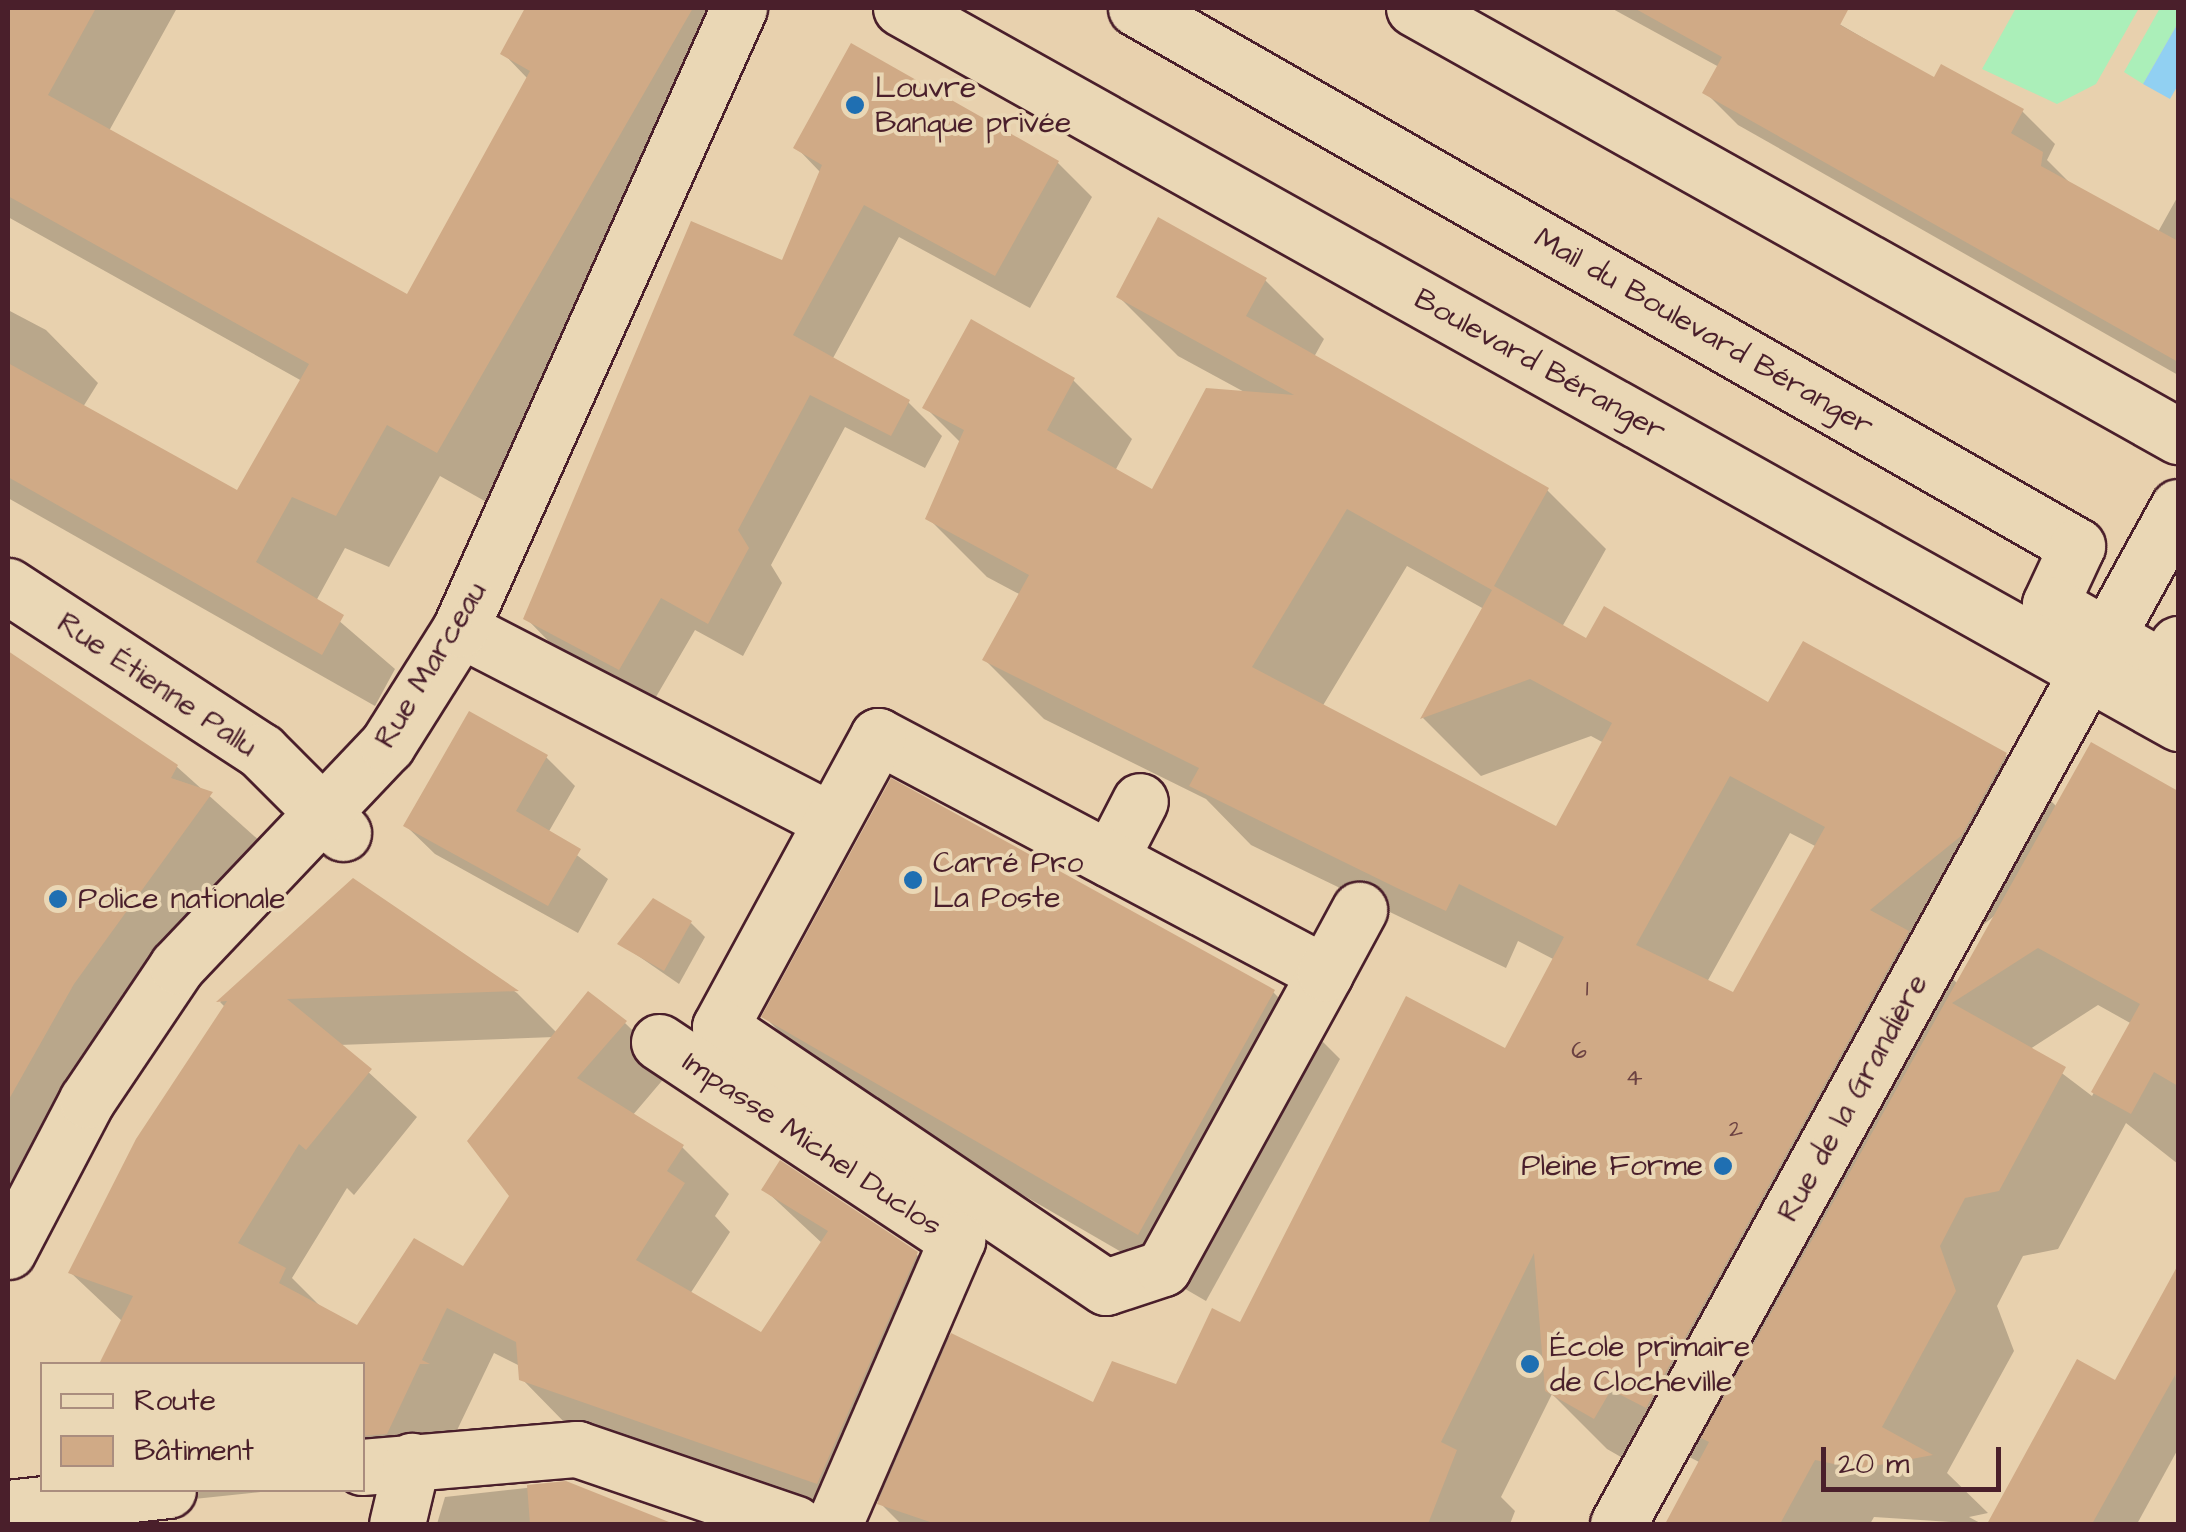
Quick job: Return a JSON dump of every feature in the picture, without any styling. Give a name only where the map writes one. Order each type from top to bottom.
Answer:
[{"type":"street","name":"Rue Marceau","points":[[8,1251],[86,1100],[158,992],[333,824],[460,629],[739,8]]},
{"type":"street","name":"Boulevard Béranger","points":[[902,8],[2097,654],[2178,723]]},
{"type":"street","name":"Mail du Boulevard Béranger","points":[[1136,8],[2077,546],[2050,604],[2097,654],[2165,669],[2178,644]]},
{"type":"street","points":[[1414,8],[2178,436]]},
{"type":"street","name":"Rue de la Grandière","points":[[1618,1524],[2178,507]]},
{"type":"street","name":"Rue Étienne Pallu","points":[[8,586],[261,751],[333,824]]},
{"type":"street","points":[[460,629],[830,820]]},
{"type":"street","points":[[1325,973],[878,736],[720,1027],[1106,1287],[1162,1268],[1325,973],[1359,910]]},
{"type":"street","points":[[1110,859],[1140,801]]},
{"type":"street","name":"Impasse Michel Duclos","points":[[659,1042],[957,1240],[834,1524]]},
{"type":"street","points":[[397,1524],[387,1464],[577,1448],[796,1524]]},
{"type":"street","points":[[8,1508],[150,1492]]},
{"type":"green space","points":[[2016,8],[2139,8],[2096,84],[2057,104],[1982,69]]},
{"type":"green space","points":[[2160,8],[2178,8],[2178,23],[2143,84],[2124,72]]},
{"type":"water","points":[[2178,23],[2178,85],[2170,99],[2143,84]]},
{"type":"building","points":[[8,8],[96,8],[48,95],[407,294],[530,71],[500,54],[525,8],[693,8],[437,453],[387,425],[336,516],[292,497],[256,562],[344,615],[322,655],[8,477],[8,363],[237,490],[309,364],[8,196]]},
{"type":"building","points":[[1634,8],[1849,8],[1840,25],[1934,77],[1941,64],[2024,109],[2011,133],[2043,152],[2041,166],[2178,241],[2178,362],[1702,93],[1722,57]]},
{"type":"building","points":[[851,43],[1059,161],[995,276],[864,205],[793,335],[910,400],[891,436],[810,395],[738,530],[749,548],[708,624],[661,598],[619,670],[523,619],[691,221],[782,260],[822,165],[793,148]]},
{"type":"building","points":[[1158,217],[1267,278],[1246,316],[1549,488],[1494,586],[1586,638],[1604,606],[1768,702],[1803,641],[2007,753],[1961,836],[1870,910],[1909,931],[1646,1408],[1611,1390],[1594,1419],[1545,1391],[1534,1253],[1441,1442],[1457,1450],[1428,1524],[936,1524],[877,1504],[951,1333],[1093,1402],[1112,1361],[1176,1384],[1212,1308],[1240,1322],[1406,996],[1505,1048],[1564,937],[1459,884],[1446,911],[1397,888],[1189,786],[1199,768],[982,660],[1029,575],[925,519],[964,430],[922,408],[971,319],[1075,378],[1047,430],[1152,489],[1206,388],[1294,395],[1116,297]],"holes":[[[1347,509],[1492,590],[1420,719],[1530,679],[1612,723],[1556,826],[1252,667]],[[1730,776],[1825,827],[1733,992],[1636,945]]]},
{"type":"building","name":"Police nationale","points":[[8,651],[178,765],[171,778],[213,792],[74,984],[8,1101]]},
{"type":"building","points":[[469,711],[548,755],[516,811],[581,849],[548,906],[403,826]]},
{"type":"building","points":[[2091,742],[2178,791],[2178,1086],[2154,1072],[2131,1114],[2091,1092],[2140,1004],[2038,948],[1952,1003],[2066,1067],[1999,1191],[1965,1198],[1940,1246],[1956,1291],[1882,1427],[1933,1455],[1858,1469],[1815,1460],[1780,1524],[1665,1524],[1709,1442],[1701,1438]]},
{"type":"building","points":[[891,778],[1275,990],[1138,1235],[761,1017]]},
{"type":"building","points":[[353,878],[519,991],[287,999],[372,1069],[306,1150],[299,1144],[238,1243],[286,1268],[279,1283],[357,1325],[414,1238],[463,1266],[509,1196],[467,1141],[588,991],[627,1021],[577,1078],[684,1145],[667,1171],[685,1183],[636,1260],[761,1332],[828,1231],[761,1190],[780,1160],[918,1252],[817,1484],[519,1380],[516,1342],[447,1308],[422,1360],[430,1364],[420,1364],[387,1434],[365,1436],[365,1362],[100,1362],[133,1296],[68,1273],[136,1139],[227,1001],[216,1002]]},
{"type":"building","points":[[653,898],[692,921],[664,971],[617,944]]},
{"type":"building","points":[[2178,1265],[2178,1370],[2092,1524],[1987,1524],[2077,1359],[2115,1380]]},
{"type":"building","points":[[566,1481],[669,1522],[530,1524],[527,1485]]},
{"type":"place","name":"Louvre Banque privée","points":[[855,105]]},
{"type":"place","name":"Carré Pro La Poste","points":[[913,880]]},
{"type":"place","name":"Police nationale","points":[[58,899]]},
{"type":"place","name":"Pleine Forme","points":[[1723,1166]]},
{"type":"place","name":"École primaire de Clocheville","points":[[1530,1364]]}]
